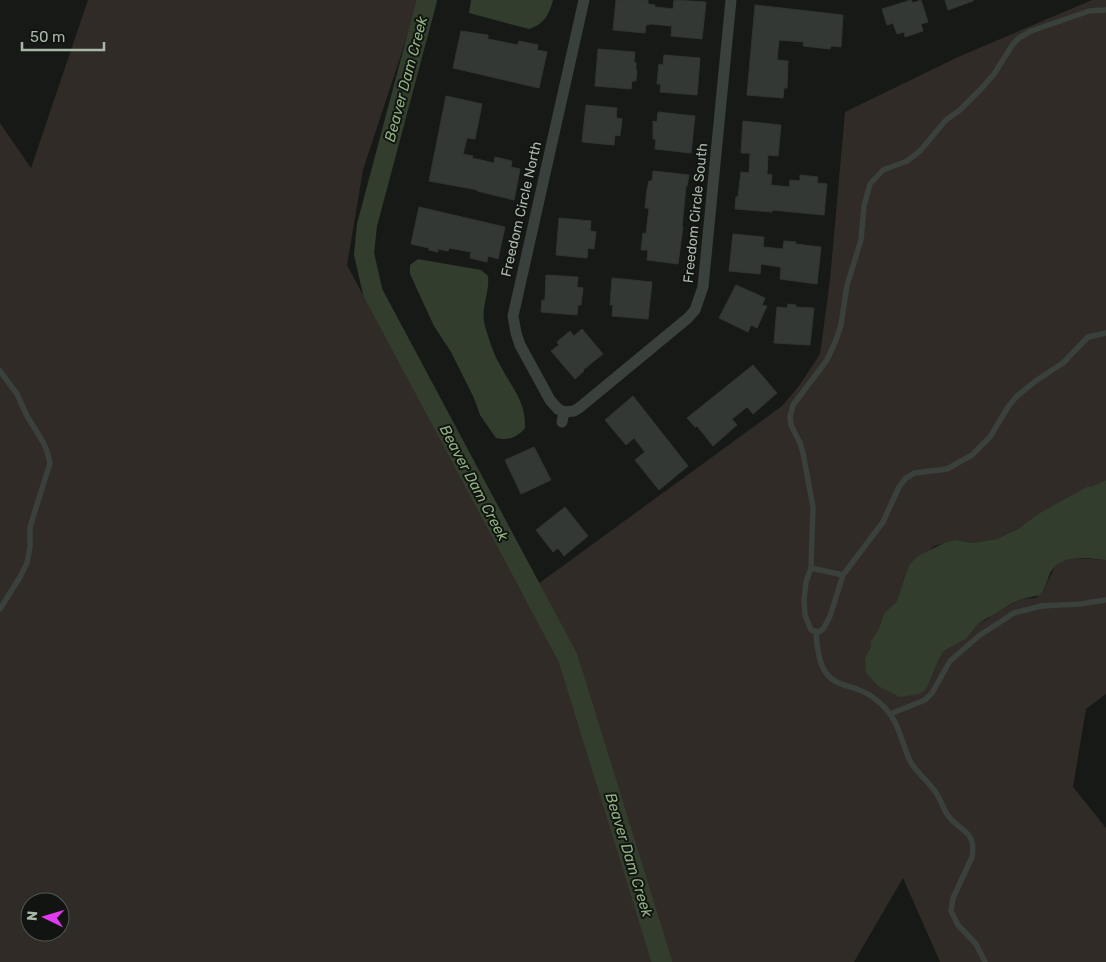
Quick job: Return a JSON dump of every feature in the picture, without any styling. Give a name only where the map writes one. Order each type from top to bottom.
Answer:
[{"type":"street","name":"Freedom Circle North","points":[[563,417],[550,400],[520,345],[513,316],[584,0]]},
{"type":"street","name":"Freedom Circle South","points":[[563,417],[579,408],[688,318],[699,299],[703,287],[731,0]]},
{"type":"lane","points":[[1106,10],[1089,11],[1031,31],[1019,38],[981,89],[960,110],[946,120],[920,151],[907,161],[883,170],[870,184],[864,206],[860,240],[847,285],[841,325],[836,340],[827,360],[793,405],[790,417],[791,425],[803,453],[813,507],[811,568],[805,591],[804,608],[809,628],[816,632],[822,631],[827,623],[843,576],[882,522],[898,487],[906,478],[915,473],[947,469],[972,455],[990,437],[1017,396],[1063,362],[1084,340],[1095,334],[1106,333]]},
{"type":"lane","points":[[0,371],[17,394],[27,416],[47,450],[50,463],[32,520],[27,563],[0,609]]},
{"type":"lane","points":[[811,568],[843,576]]},
{"type":"lane","points":[[890,714],[925,700],[932,692],[950,661],[980,635],[1014,613],[1041,606],[1080,604],[1106,600]]},
{"type":"lane","points":[[816,632],[820,661],[829,678],[834,682],[861,690],[890,714],[913,766],[935,791],[948,816],[968,833],[972,841],[972,857],[953,898],[952,911],[958,925],[976,944],[985,962]]},
{"type":"shaded area","points":[[88,0],[419,0],[363,170],[347,265],[523,595],[782,406],[799,386],[820,354],[830,280],[845,112],[958,57],[1092,0],[1106,0],[1106,480],[1036,515],[1018,529],[996,539],[973,543],[956,540],[934,546],[905,574],[896,602],[884,613],[865,658],[929,683],[944,651],[966,639],[979,623],[988,619],[992,614],[1022,599],[1035,598],[1043,591],[1055,566],[1062,561],[1075,558],[1106,560],[1106,694],[1086,709],[1073,787],[1106,828],[1106,962],[940,962],[903,878],[854,962],[0,962],[0,123],[31,168]]},
{"type":"shaded area","points":[[471,0],[553,0],[545,18],[539,24],[529,29],[469,13]]},
{"type":"shaded area","points":[[418,259],[481,270],[488,276],[484,313],[485,326],[495,356],[521,402],[525,418],[525,428],[515,436],[508,439],[496,438],[480,415],[474,398],[451,352],[434,326],[410,274],[410,265]]},
{"type":"shaded area","points":[[1106,480],[1106,560],[1075,558],[1061,562],[1050,573],[1045,588],[1040,595],[1022,599],[1011,604],[979,623],[966,639],[944,651],[925,690],[919,694],[900,697],[878,686],[866,673],[865,658],[871,646],[871,641],[879,628],[884,613],[896,602],[910,564],[918,556],[946,542],[956,540],[973,543],[996,539],[1018,529],[1036,515],[1087,487]]},
{"type":"building","points":[[616,0],[648,0],[648,4],[655,5],[655,7],[673,9],[674,0],[706,2],[702,39],[671,36],[672,26],[646,25],[645,33],[613,30]]},
{"type":"building","points":[[911,0],[913,3],[921,0],[928,22],[921,24],[923,31],[905,37],[904,32],[897,34],[893,23],[887,25],[882,9]]},
{"type":"building","points":[[945,0],[973,0],[973,1],[948,10]]},
{"type":"building","points":[[755,5],[843,15],[841,47],[831,46],[830,49],[803,46],[804,42],[779,40],[777,60],[788,61],[787,88],[784,88],[783,98],[747,95]]},
{"type":"building","points":[[461,31],[488,35],[488,39],[518,45],[519,41],[538,45],[537,50],[547,52],[539,88],[453,68]]},
{"type":"building","points":[[598,49],[635,52],[636,81],[632,81],[631,89],[595,86]]},
{"type":"building","points":[[664,55],[700,58],[697,95],[660,92],[661,84],[657,84],[658,73],[659,64],[663,65]]},
{"type":"building","points":[[446,96],[482,104],[475,139],[467,138],[463,154],[494,163],[495,157],[512,161],[511,167],[520,169],[514,200],[478,190],[429,181]]},
{"type":"building","points":[[586,105],[617,108],[616,118],[622,119],[620,136],[615,135],[614,145],[582,142]]},
{"type":"building","points":[[658,112],[695,116],[691,153],[655,149],[656,139],[653,139],[653,121],[657,122]]},
{"type":"building","points":[[743,121],[781,125],[778,156],[768,155],[767,174],[772,175],[771,185],[789,187],[790,180],[800,181],[800,175],[818,177],[817,183],[827,184],[824,215],[735,209],[741,172],[749,173],[750,153],[741,153]]},
{"type":"building","points":[[653,171],[689,175],[686,186],[678,264],[647,260],[648,250],[641,250],[643,233],[646,234],[649,208],[645,208],[647,190],[649,181],[652,181]]},
{"type":"building","points":[[419,207],[505,227],[498,259],[488,256],[487,262],[470,258],[471,252],[449,248],[448,251],[438,249],[438,252],[411,244]]},
{"type":"building","points":[[559,218],[591,221],[590,231],[596,232],[594,249],[588,248],[587,258],[556,255]]},
{"type":"building","points":[[733,234],[764,237],[763,247],[783,249],[784,241],[821,247],[817,284],[780,279],[781,267],[761,264],[760,274],[729,271]]},
{"type":"building","points":[[546,275],[578,277],[577,287],[583,288],[581,305],[578,305],[577,315],[541,312],[542,300],[545,300]]},
{"type":"building","points":[[612,278],[652,282],[648,319],[612,316],[613,305],[610,305]]},
{"type":"building","points":[[736,285],[765,298],[762,305],[767,306],[757,328],[751,325],[748,332],[719,318]]},
{"type":"building","points":[[788,304],[796,305],[796,307],[814,308],[810,345],[774,343],[777,307],[787,308]]},
{"type":"building","points":[[582,329],[603,354],[575,379],[551,351],[559,345],[557,342],[570,331],[574,336]]},
{"type":"building","points":[[753,365],[777,393],[753,414],[747,407],[732,419],[737,425],[713,446],[697,426],[695,427],[687,418]]},
{"type":"building","points":[[633,396],[688,466],[659,490],[635,460],[645,452],[634,438],[626,445],[605,420]]},
{"type":"building","points":[[534,447],[551,480],[521,494],[505,460]]},
{"type":"building","points":[[565,507],[588,536],[564,556],[558,548],[553,552],[536,530]]},
{"type":"waterway","name":"Beaver Dam Creek","points":[[427,0],[367,225],[364,254],[373,293],[568,658],[662,962]]}]
